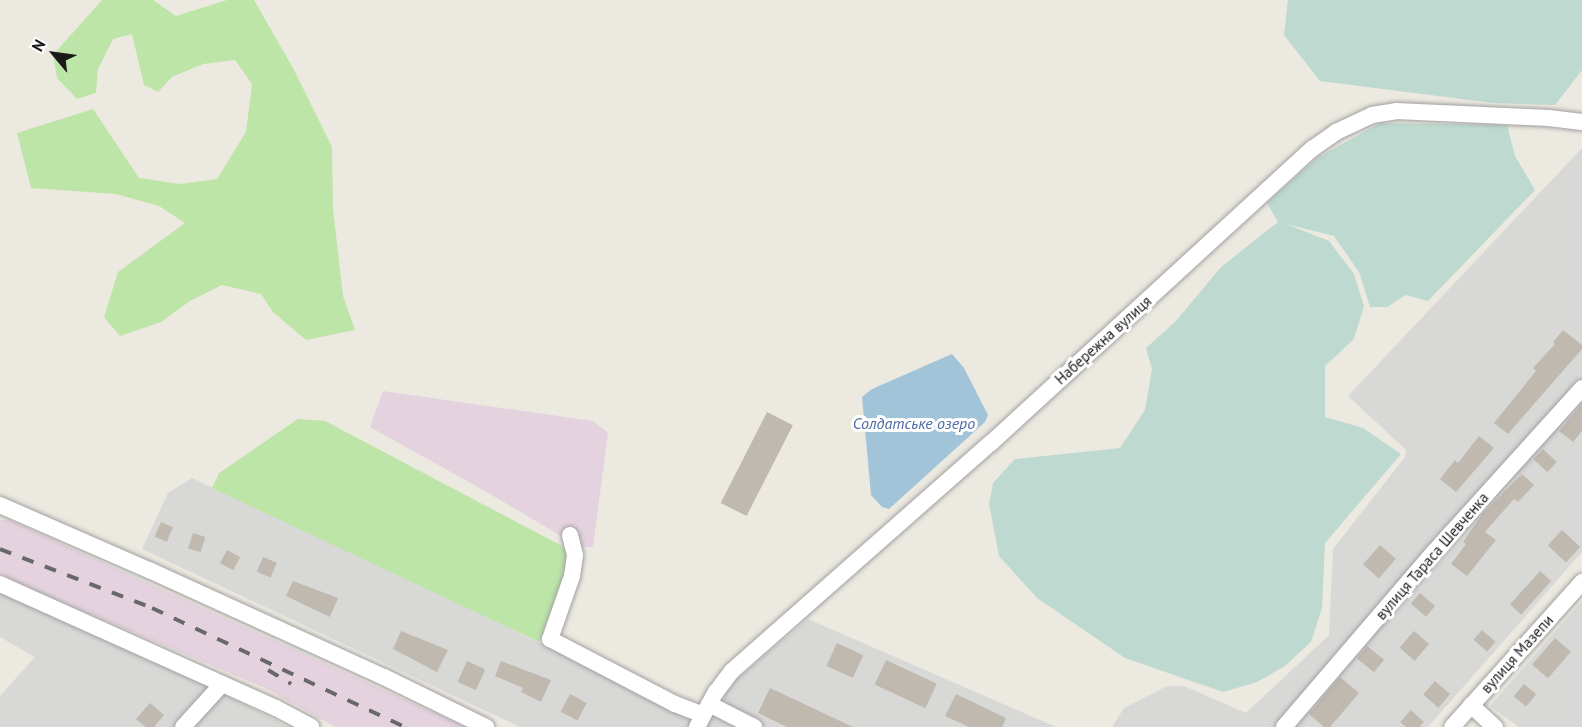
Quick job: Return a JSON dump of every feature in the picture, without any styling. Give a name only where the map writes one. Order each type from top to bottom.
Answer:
[{"type":"street","name":"Набережна вулиця","points":[[703,715],[732,670],[999,435],[1312,149],[1336,132],[1372,115],[1396,111],[1549,117],[1582,122]]},
{"type":"street","name":"вулиця Тараса Шевченка","points":[[1284,727],[1434,552],[1582,388]]},
{"type":"street","points":[[0,505],[278,628],[486,727]]},
{"type":"street","points":[[570,535],[575,555],[572,576],[550,639],[675,704],[703,715],[754,727]]},
{"type":"street","name":"вулиця Мазепи","points":[[1452,727],[1582,582]]},
{"type":"street","points":[[0,584],[222,684],[311,727]]},
{"type":"street","points":[[183,727],[222,684]]},
{"type":"street","points":[[1471,705],[1495,727]]},
{"type":"shaded area","points":[[1288,0],[1582,0],[1582,70],[1555,105],[1493,103],[1320,81],[1284,35]]},
{"type":"shaded area","points":[[1380,123],[1507,125],[1515,156],[1535,190],[1428,301],[1406,295],[1387,307],[1370,307],[1359,272],[1334,236],[1286,224],[1329,241],[1354,274],[1364,306],[1354,339],[1325,366],[1325,417],[1363,428],[1401,454],[1325,543],[1322,608],[1311,642],[1285,666],[1257,682],[1223,692],[1125,658],[1037,598],[999,556],[989,504],[993,483],[1015,459],[1120,448],[1145,410],[1152,369],[1146,348],[1176,321],[1221,267],[1278,222],[1267,203],[1317,158]]},
{"type":"shaded area","points":[[1582,148],[1582,552],[1428,727],[1112,727],[1124,708],[1167,686],[1184,686],[1246,713],[1329,635],[1333,549],[1405,457],[1406,450],[1348,396]]},
{"type":"shaded area","points":[[383,391],[593,421],[608,433],[593,547],[580,547],[370,427]]},
{"type":"shaded area","points":[[192,478],[427,588],[685,714],[719,716],[727,687],[808,619],[1056,727],[520,727],[142,549],[168,493]]},
{"type":"shaded area","points":[[0,520],[9,520],[465,727],[336,727],[265,688],[24,586],[0,573]]},
{"type":"shaded area","points":[[0,592],[226,695],[288,727],[0,727],[0,696],[35,657],[0,637]]},
{"type":"shaded area","points":[[1582,601],[1582,727],[1519,727],[1490,706]]},
{"type":"green space","points":[[102,0],[153,0],[176,16],[227,0],[254,0],[293,68],[332,147],[333,209],[343,296],[355,330],[306,340],[273,312],[261,294],[222,285],[190,301],[161,322],[120,336],[104,317],[118,272],[185,223],[159,206],[116,194],[31,188],[17,133],[93,109],[139,178],[180,184],[217,179],[246,132],[252,84],[235,60],[203,64],[172,77],[158,92],[144,85],[132,34],[113,39],[98,69],[96,93],[77,99],[57,78],[53,55]]},
{"type":"green space","points":[[298,419],[325,421],[562,546],[571,559],[539,642],[212,488],[219,473]]},
{"type":"water","name":"Солдатське озеро","points":[[952,354],[964,368],[988,415],[985,422],[889,509],[882,507],[871,495],[862,397],[872,389]]},
{"type":"building","points":[[1563,330],[1582,345],[1582,349],[1508,434],[1494,423],[1536,371],[1533,368],[1555,344],[1553,342]]},
{"type":"building","points":[[1582,404],[1582,431],[1573,442],[1559,431]]},
{"type":"building","points":[[767,412],[793,425],[747,516],[721,503]]},
{"type":"building","points":[[1479,436],[1494,448],[1456,492],[1440,479],[1455,460],[1458,463]]},
{"type":"building","points":[[1543,449],[1557,462],[1547,472],[1533,459]]},
{"type":"building","points":[[1522,474],[1534,485],[1518,502],[1514,499],[1485,532],[1496,540],[1467,576],[1451,564],[1466,544],[1463,542],[1483,513]]},
{"type":"building","points":[[161,522],[173,527],[167,542],[155,537]]},
{"type":"building","points":[[1562,530],[1580,547],[1566,562],[1548,545]]},
{"type":"building","points":[[193,533],[205,537],[200,552],[188,548]]},
{"type":"building","points":[[1380,545],[1396,559],[1379,578],[1363,565]]},
{"type":"building","points":[[227,550],[240,557],[233,570],[220,563]]},
{"type":"building","points":[[263,557],[277,563],[271,578],[257,572]]},
{"type":"building","points":[[1540,571],[1551,581],[1521,614],[1510,604]]},
{"type":"building","points":[[293,581],[338,598],[330,617],[286,596]]},
{"type":"building","points":[[1420,593],[1435,606],[1426,617],[1411,604]]},
{"type":"building","points":[[1482,630],[1496,642],[1487,652],[1473,640]]},
{"type":"building","points":[[401,631],[448,650],[437,672],[393,649]]},
{"type":"building","points":[[1414,631],[1429,644],[1415,661],[1400,648]]},
{"type":"building","points":[[1555,638],[1571,652],[1548,678],[1532,664]]},
{"type":"building","points":[[837,643],[863,655],[853,678],[826,666]]},
{"type":"building","points":[[1367,646],[1384,660],[1374,672],[1357,658]]},
{"type":"building","points":[[886,660],[937,684],[925,708],[875,684]]},
{"type":"building","points":[[467,661],[485,669],[476,690],[458,682]]},
{"type":"building","points":[[501,661],[551,680],[541,702],[521,692],[523,688],[495,676]]},
{"type":"building","points":[[1340,677],[1359,693],[1330,727],[1324,727],[1309,714]]},
{"type":"building","points":[[1435,681],[1450,694],[1438,708],[1423,695]]},
{"type":"building","points":[[1524,684],[1536,694],[1526,707],[1514,696]]},
{"type":"building","points":[[770,688],[853,727],[787,727],[758,713]]},
{"type":"building","points":[[570,694],[587,703],[577,721],[561,712]]},
{"type":"building","points":[[956,694],[1006,718],[1002,727],[969,727],[945,716]]},
{"type":"building","points":[[150,703],[164,715],[154,727],[146,727],[136,719]]},
{"type":"building","points":[[1411,710],[1424,722],[1419,727],[1406,727],[1400,722]]},
{"type":"railway","points":[[0,549],[152,608],[405,727]]},
{"type":"railway","points":[[268,670],[291,684]]}]
